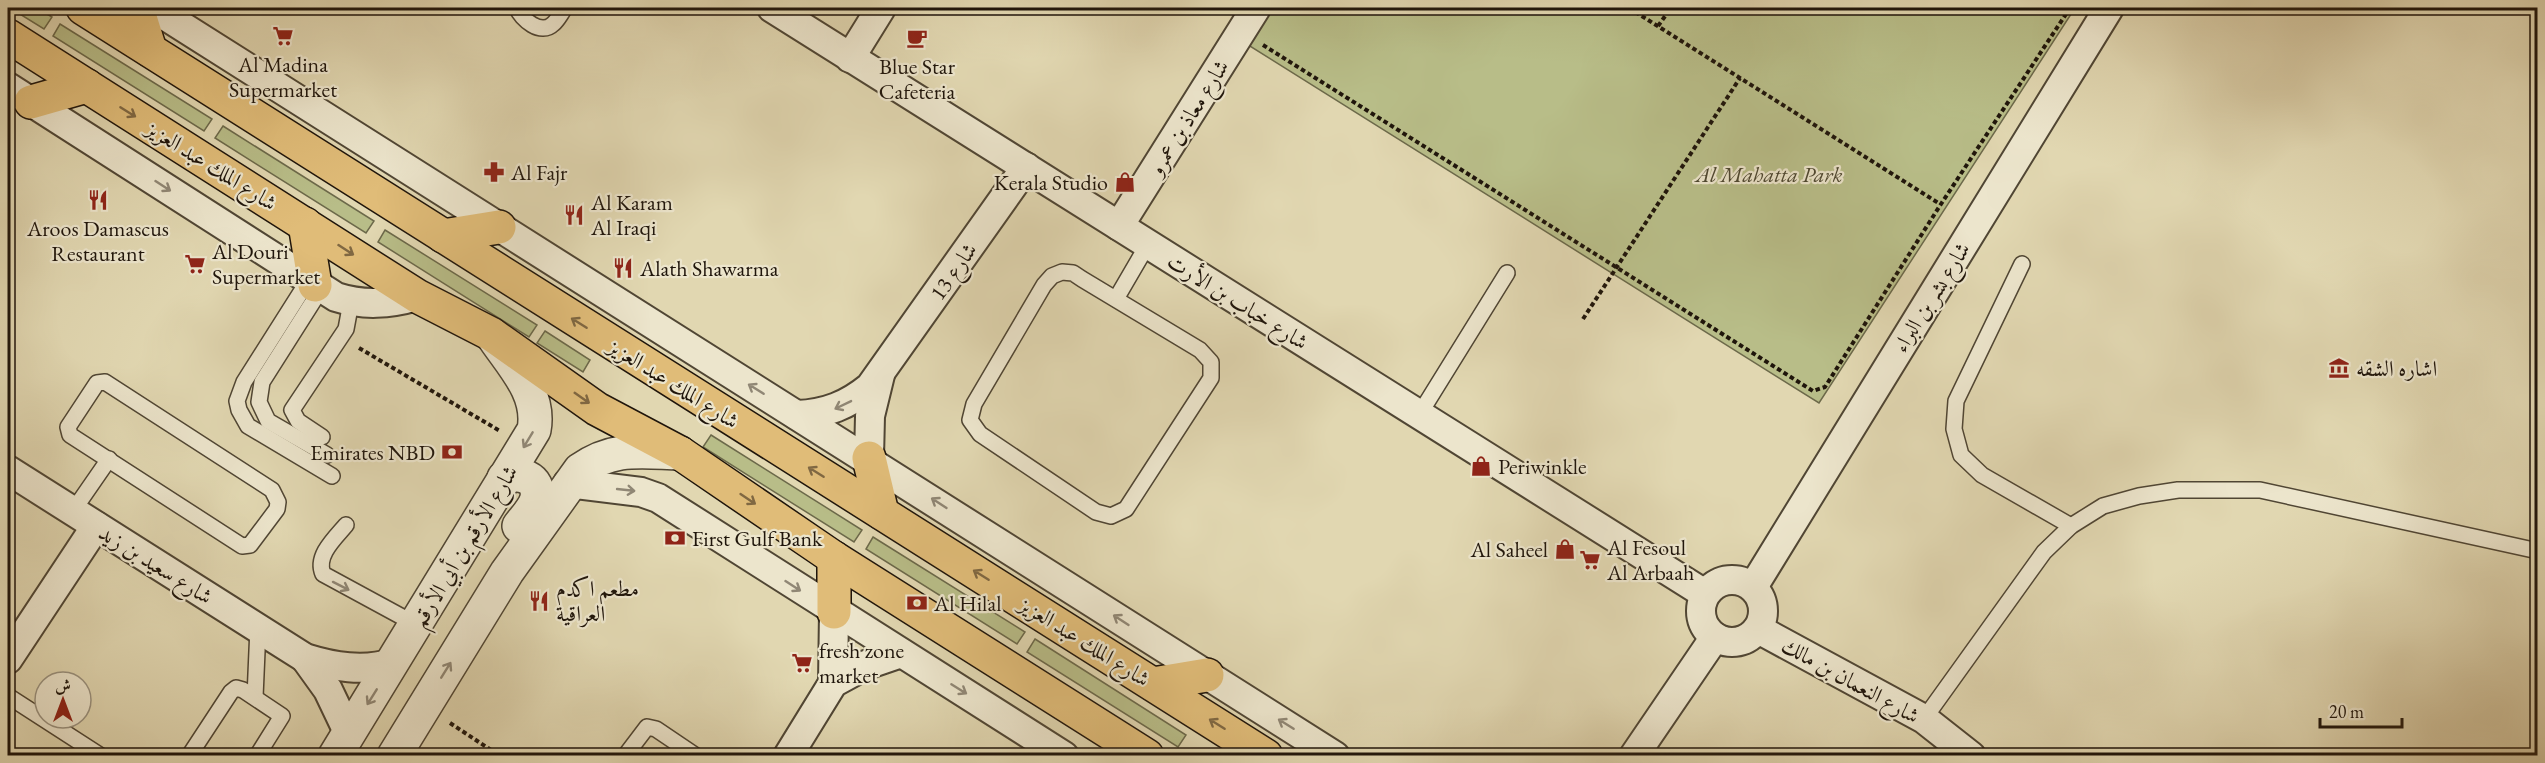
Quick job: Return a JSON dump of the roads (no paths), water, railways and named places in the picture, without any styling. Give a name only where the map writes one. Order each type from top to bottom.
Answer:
[{"type":"highway","name":"شارع الملك عبد العزيز","points":[[83,8],[1266,756]]},
{"type":"highway","points":[[136,8],[150,50]]},
{"type":"highway","name":"شارع الملك عبد العزيز","points":[[8,36],[417,296],[491,334],[597,409],[680,453],[834,558],[1147,756]]},
{"type":"highway","points":[[19,94],[87,86]]},
{"type":"highway","points":[[305,224],[315,285]]},
{"type":"highway","points":[[443,236],[499,227]]},
{"type":"highway","points":[[869,458],[882,513]]},
{"type":"highway","points":[[834,558],[834,612]]},
{"type":"highway","points":[[1153,684],[1207,675]]},
{"type":"street","name":"شارع الملك عبد العزيز","points":[[153,8],[797,415],[869,458],[1335,756]]},
{"type":"street","name":"شارع خباب بن الأرت","points":[[772,8],[1705,594]]},
{"type":"street","points":[[850,58],[881,8]]},
{"type":"street","name":"شارع معاذ بن عمرو","points":[[1119,226],[1256,8]]},
{"type":"street","name":"شارع بشر بن البراء","points":[[1753,587],[2109,8]]},
{"type":"street","name":"شارع الملك عبد العزيز","points":[[19,94],[315,285],[351,302],[390,303],[417,296]]},
{"type":"street","name":"شارع 13","points":[[797,415],[813,414],[844,405],[870,387],[1026,167]]},
{"type":"street","name":"شارع الأرقم بن أبي الأرقم","points":[[342,745],[525,445],[535,422],[533,398],[491,334]]},
{"type":"street","name":"شارع 13","points":[[869,458],[870,416],[880,375]]},
{"type":"street","points":[[394,756],[507,572],[568,483],[587,464],[613,453],[680,453]]},
{"type":"street","name":"شارع سعيد بن زيد","points":[[8,470],[305,658],[344,668],[364,668],[393,663]]},
{"type":"street","points":[[504,478],[513,474],[523,475],[531,480],[536,488],[537,497],[507,546],[507,572]]},
{"type":"street","points":[[568,483],[641,492],[658,498],[834,612],[1064,756]]},
{"type":"street","points":[[8,659],[96,526]]},
{"type":"street","points":[[1732,579],[1743,581],[1753,587],[1760,596],[1763,607],[1763,618],[1758,629],[1743,640],[1734,642],[1715,637],[1706,629],[1701,618],[1701,606],[1705,594],[1712,586],[1732,579]]},
{"type":"street","points":[[833,683],[834,612]]},
{"type":"street","name":"شارع النعمان بن مالك","points":[[1758,629],[1924,719],[1971,756]]},
{"type":"street","points":[[1641,753],[1715,637]]},
{"type":"street","points":[[788,756],[833,683],[866,665],[901,653]]},
{"type":"street","name":"شارع سعيد بن زيد","points":[[305,658],[328,690],[342,745]]},
{"type":"lane","points":[[517,8],[522,17],[535,26],[544,28],[553,24],[565,8]]},
{"type":"lane","points":[[1116,299],[1148,244]]},
{"type":"lane","points":[[2022,264],[1956,402],[1954,429],[1962,455],[1982,475],[2071,526]]},
{"type":"lane","points":[[1062,272],[1073,273],[1116,299],[1200,350],[1211,362],[1213,370],[1211,378],[1126,509],[1112,516],[1096,512],[996,446],[974,428],[970,420],[974,404],[1052,276],[1062,272]]},
{"type":"lane","points":[[1419,415],[1507,273]]},
{"type":"lane","points":[[315,285],[262,382],[259,402],[268,421],[327,455]]},
{"type":"lane","points":[[315,285],[244,382],[237,402],[238,410],[248,426],[332,476]]},
{"type":"lane","points":[[322,437],[298,421],[292,410],[349,321],[351,302]]},
{"type":"lane","points":[[101,382],[109,383],[267,486],[276,496],[277,509],[250,545],[242,546],[109,459],[68,431],[94,386],[101,382]]},
{"type":"lane","points":[[72,511],[109,459]]},
{"type":"lane","points":[[1924,719],[2044,552],[2071,526],[2103,506],[2139,496],[2219,488],[2260,490],[2538,550]]},
{"type":"lane","points":[[346,525],[320,563],[323,574],[417,625]]},
{"type":"lane","points":[[255,697],[258,628]]},
{"type":"lane","points":[[189,756],[233,690],[240,688],[282,716],[257,756]]},
{"type":"lane","points":[[8,696],[101,756]]},
{"type":"lane","points":[[625,756],[646,727],[656,729],[696,756]]},
{"type":"place","name":"Al Madina Supermarket","points":[[283,36]]},
{"type":"place","name":"Blue Star Cafeteria","points":[[917,38]]},
{"type":"place","name":"Al Fajr","points":[[494,172]]},
{"type":"place","name":"Kerala Studio","points":[[1125,182]]},
{"type":"place","name":"Aroos Damascus Restaurant","points":[[98,200]]},
{"type":"place","name":"Al Karam Al Iraqi","points":[[574,215]]},
{"type":"place","name":"Al Douri Supermarket","points":[[195,264]]},
{"type":"place","name":"Alath Shawarma","points":[[623,268]]},
{"type":"place","name":"اشاره الشقه","points":[[2339,368]]},
{"type":"place","name":"Emirates NBD","points":[[452,452]]},
{"type":"place","name":"Periwinkle","points":[[1481,466]]},
{"type":"place","name":"First Gulf Bank","points":[[675,538]]},
{"type":"place","name":"Al Saheel","points":[[1565,549]]},
{"type":"place","name":"Al Fesoul Al Arbaah","points":[[1590,560]]},
{"type":"place","name":"مطعم اكدم العراقية","points":[[539,601]]},
{"type":"place","name":"Al Hilal","points":[[917,603]]},
{"type":"place","name":"fresh zone market","points":[[802,663]]},
{"type":"park label","name":"Al Mahatta Park","points":[[1769,174]]}]
